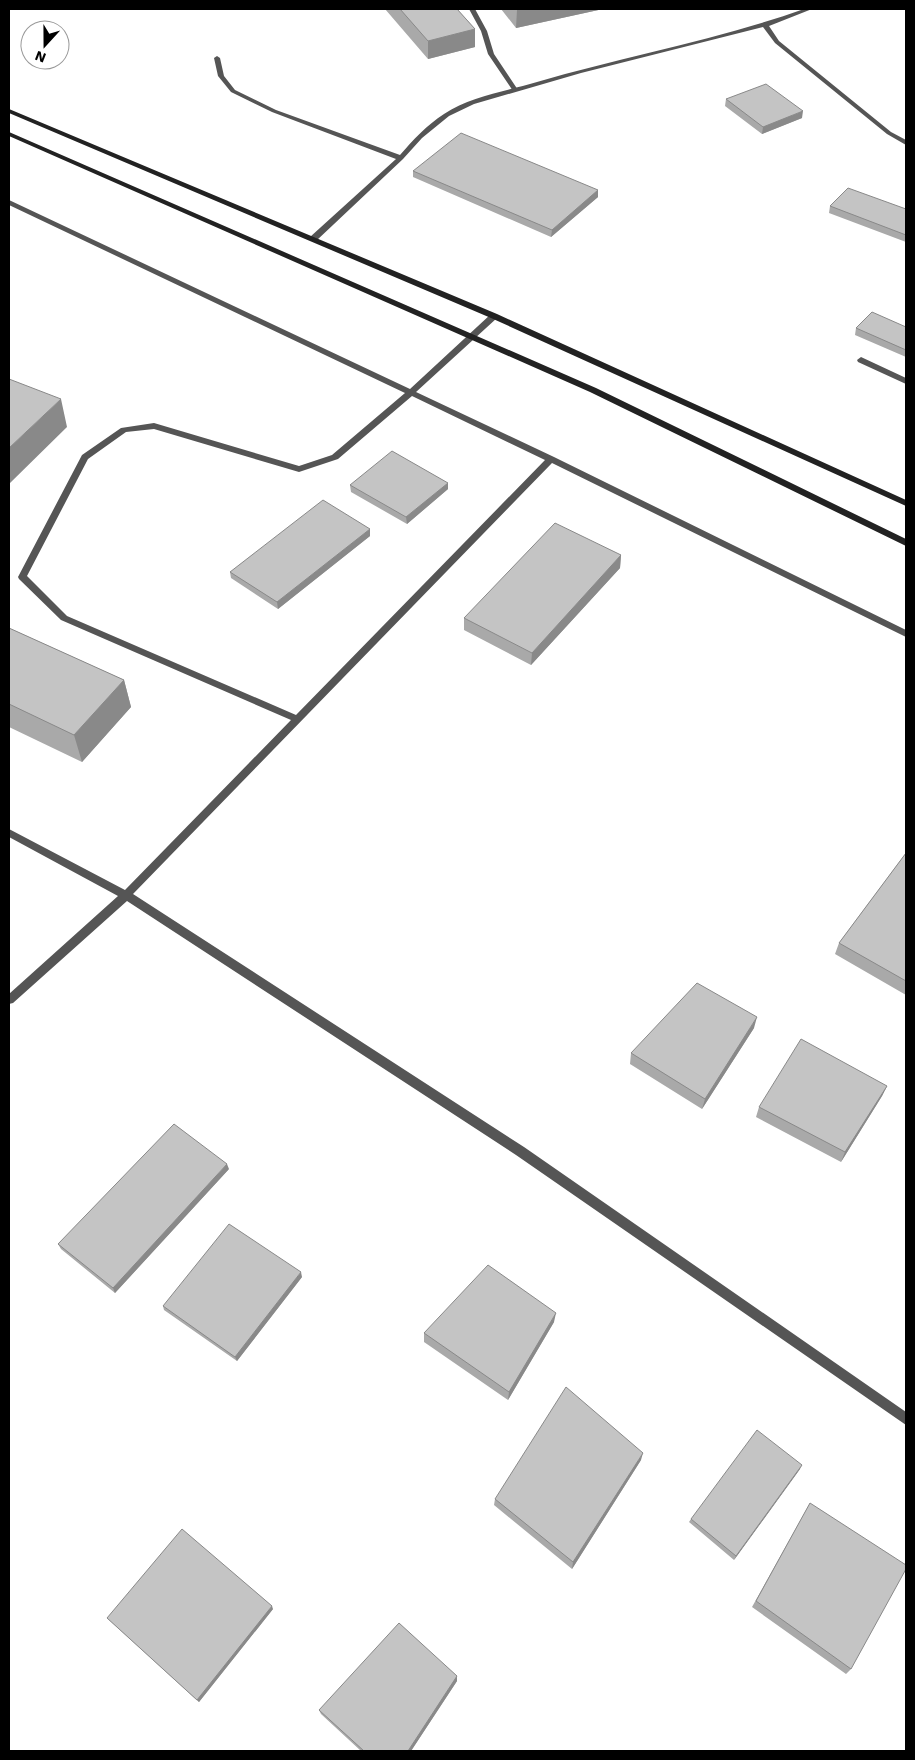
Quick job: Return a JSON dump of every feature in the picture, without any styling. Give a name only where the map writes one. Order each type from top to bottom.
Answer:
[{"type":"main road","points":[[9,111],[494,316],[906,503]]},
{"type":"main road","points":[[9,134],[593,390],[906,543]]},
{"type":"street","points":[[472,9],[484,31],[491,54],[516,90]]},
{"type":"street","points":[[313,239],[401,158],[420,137],[447,115],[472,103],[765,25],[808,9]]},
{"type":"street","points":[[765,25],[784,47],[889,133],[906,143]]},
{"type":"street","points":[[218,58],[221,76],[233,91],[274,111],[401,158]]},
{"type":"street","points":[[9,202],[409,394],[551,459],[906,634]]},
{"type":"street","points":[[297,718],[64,618],[22,577],[85,457],[124,430],[154,426],[300,469],[335,457],[409,394],[494,316]]},
{"type":"street","points":[[861,360],[906,381]]},
{"type":"street","points":[[9,1000],[126,894],[551,459]]},
{"type":"street","points":[[9,834],[126,894],[520,1151],[906,1419]]},
{"type":"building","points":[[400,9],[457,9],[475,29],[428,41]]},
{"type":"building","points":[[766,84],[803,111],[763,127],[726,99]]},
{"type":"building","points":[[461,133],[598,190],[552,230],[413,171]]},
{"type":"building","points":[[848,188],[906,209],[906,235],[830,206]]},
{"type":"building","points":[[872,312],[906,327],[906,350],[856,328]]},
{"type":"building","points":[[9,379],[61,399],[9,448]]},
{"type":"building","points":[[392,451],[448,483],[406,517],[350,485]]},
{"type":"building","points":[[323,500],[370,529],[277,602],[230,572]]},
{"type":"building","points":[[555,523],[621,555],[532,653],[464,618]]},
{"type":"building","points":[[9,628],[124,680],[74,735],[9,704]]},
{"type":"building","points":[[906,853],[906,981],[839,943]]},
{"type":"building","points":[[697,983],[757,1017],[705,1099],[631,1053]]},
{"type":"building","points":[[801,1039],[887,1086],[845,1152],[759,1107]]},
{"type":"building","points":[[174,1124],[227,1164],[113,1288],[58,1244]]},
{"type":"building","points":[[229,1224],[301,1272],[235,1357],[163,1306]]},
{"type":"building","points":[[488,1265],[556,1313],[509,1392],[424,1333]]},
{"type":"building","points":[[566,1387],[643,1453],[573,1562],[495,1499]]},
{"type":"building","points":[[757,1430],[802,1465],[736,1556],[691,1519]]},
{"type":"building","points":[[810,1503],[906,1565],[906,1569],[851,1669],[756,1601]]},
{"type":"building","points":[[182,1529],[272,1606],[197,1700],[107,1618]]},
{"type":"building","points":[[399,1623],[457,1676],[408,1751],[364,1751],[319,1710]]}]
